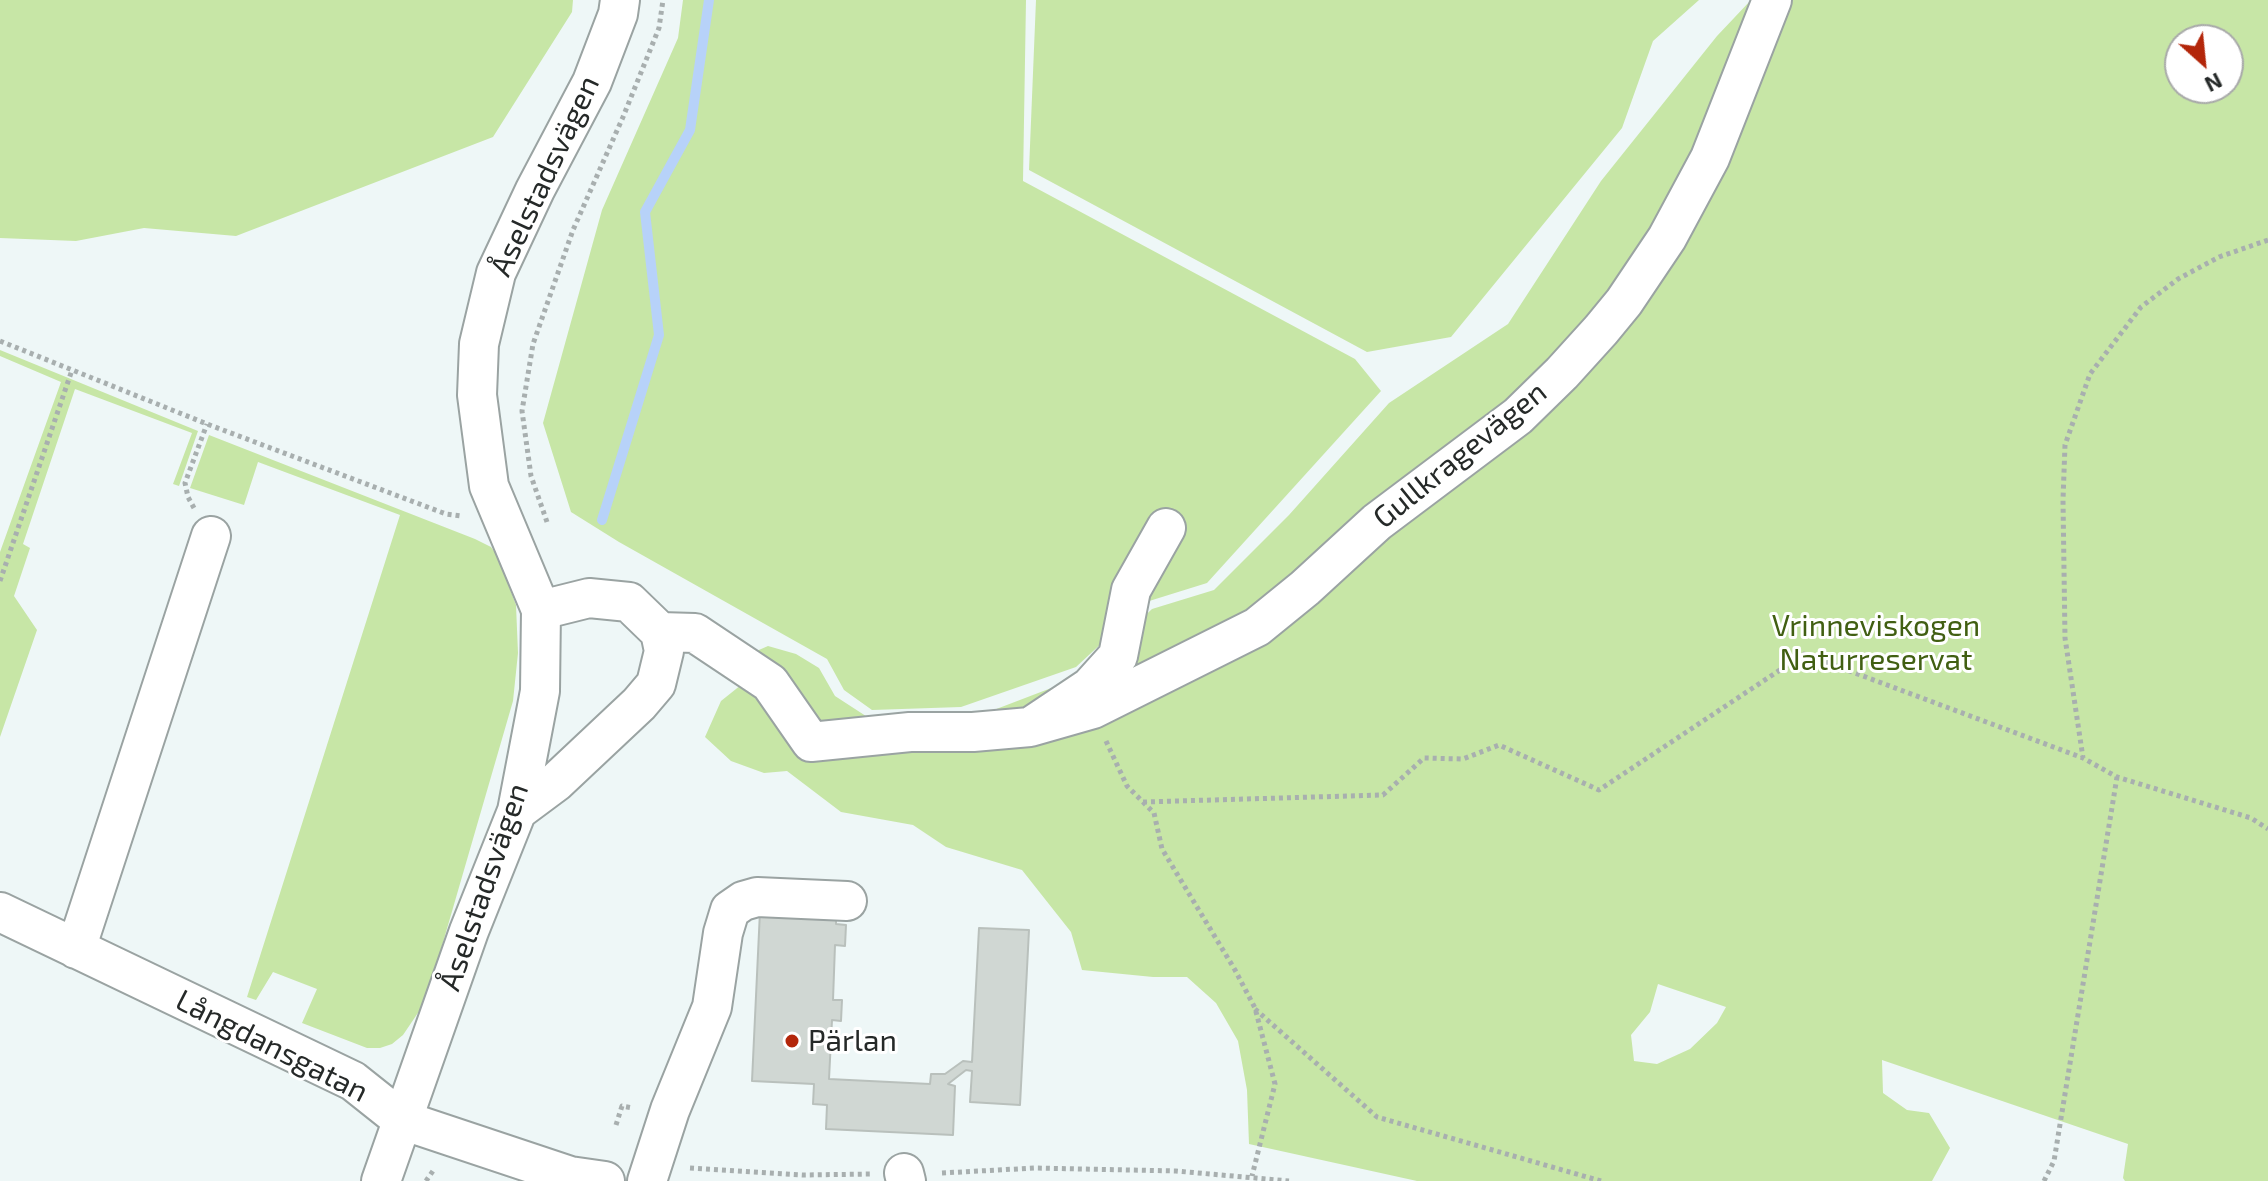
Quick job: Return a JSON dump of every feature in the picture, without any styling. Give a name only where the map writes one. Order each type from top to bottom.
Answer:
[{"type":"street","name":"Åselstadsvägen","points":[[381,1181],[469,931],[517,811],[540,691],[541,610],[489,486],[477,395],[479,344],[496,273],[535,190],[592,82],[618,14],[620,0]]},
{"type":"street","name":"Gullkragevägen","points":[[660,632],[695,633],[770,683],[811,742],[910,732],[973,732],[1030,727],[1093,709],[1257,627],[1377,522],[1518,416],[1624,302],[1667,238],[1710,158],[1772,0]]},
{"type":"street","name":"Gullkragevägen","points":[[1030,727],[1090,687],[1118,656],[1131,590],[1166,528]]},
{"type":"street","points":[[76,949],[211,536]]},
{"type":"street","points":[[517,811],[556,782],[606,737],[656,684],[664,651],[660,632],[629,602],[589,598],[541,610]]},
{"type":"street","points":[[647,1181],[673,1101],[712,1007],[723,933],[730,910],[743,901],[757,897],[847,901]]},
{"type":"street","name":"Långdansgatan","points":[[0,912],[353,1081],[402,1120],[570,1176],[605,1181]]},
{"type":"path","points":[[2083,758],[2065,638],[2063,500],[2065,445],[2090,374],[2141,307],[2178,279],[2219,257],[2268,240]]},
{"type":"path","points":[[0,341],[207,424],[446,514],[506,524]]},
{"type":"path","points":[[0,581],[72,370]]},
{"type":"path","points":[[207,424],[185,483],[188,497],[211,536]]},
{"type":"path","points":[[1143,802],[1383,795],[1424,758],[1463,759],[1499,745],[1599,790],[1804,654],[2083,758],[2117,777],[2251,818],[2268,829]]},
{"type":"path","points":[[1103,730],[1107,747],[1127,786],[1154,813],[1162,849],[1255,1008],[1275,1084],[1252,1176]]},
{"type":"path","points":[[2044,1181],[2054,1161],[2117,777]]},
{"type":"path","points":[[1255,1008],[1377,1117],[1601,1181]]},
{"type":"green space","points":[[0,0],[573,0],[572,12],[493,137],[236,236],[144,228],[76,241],[0,238]]},
{"type":"green space","points":[[683,0],[1026,0],[1023,181],[1355,359],[1381,391],[1207,583],[1146,602],[1076,667],[961,707],[872,710],[844,690],[827,659],[571,512],[543,423],[602,210],[678,38]]},
{"type":"green space","points":[[1036,0],[1699,0],[1653,41],[1622,128],[1451,337],[1367,352],[1029,170]]},
{"type":"green space","name":"Vrinneviskogen Naturreservat","points":[[1751,0],[2268,0],[2268,1181],[2125,1181],[2128,1144],[1882,1060],[1883,1093],[1907,1110],[1929,1113],[1950,1148],[1932,1181],[1417,1181],[1249,1144],[1247,1090],[1238,1041],[1216,1003],[1187,977],[1082,970],[1071,932],[1022,870],[946,847],[913,825],[841,812],[787,771],[764,773],[731,761],[705,737],[721,701],[741,685],[752,653],[768,646],[796,654],[819,668],[835,696],[872,720],[965,721],[1080,677],[1152,609],[1214,590],[1289,515],[1389,403],[1508,324],[1601,181],[1717,36]],"holes":[[[1658,984],[1726,1007],[1717,1023],[1690,1049],[1657,1064],[1634,1061],[1631,1035],[1650,1012]]]},
{"type":"green space","points":[[0,350],[198,431],[179,486],[173,484],[192,433],[75,389],[23,544],[30,548],[14,596],[37,630],[0,737],[0,552],[61,382],[0,356]]},
{"type":"green space","points":[[209,435],[491,547],[516,605],[518,653],[513,701],[426,1001],[403,1035],[392,1044],[380,1048],[367,1048],[302,1023],[317,989],[273,972],[256,1000],[247,997],[400,515],[258,462],[244,505],[190,488]]},
{"type":"building","name":"Pärlan","points":[[760,911],[836,915],[836,924],[846,925],[845,946],[835,945],[833,1000],[842,1000],[841,1021],[832,1020],[829,1079],[930,1084],[931,1074],[945,1074],[963,1061],[972,1062],[979,928],[1029,930],[1020,1105],[970,1102],[972,1071],[966,1070],[948,1084],[955,1086],[953,1135],[826,1129],[827,1105],[813,1104],[814,1084],[752,1081]]},
{"type":"waterway","points":[[602,520],[659,335],[645,212],[690,130],[709,0]]},
{"type":"place","name":"Pärlan","points":[[792,1041]]}]
